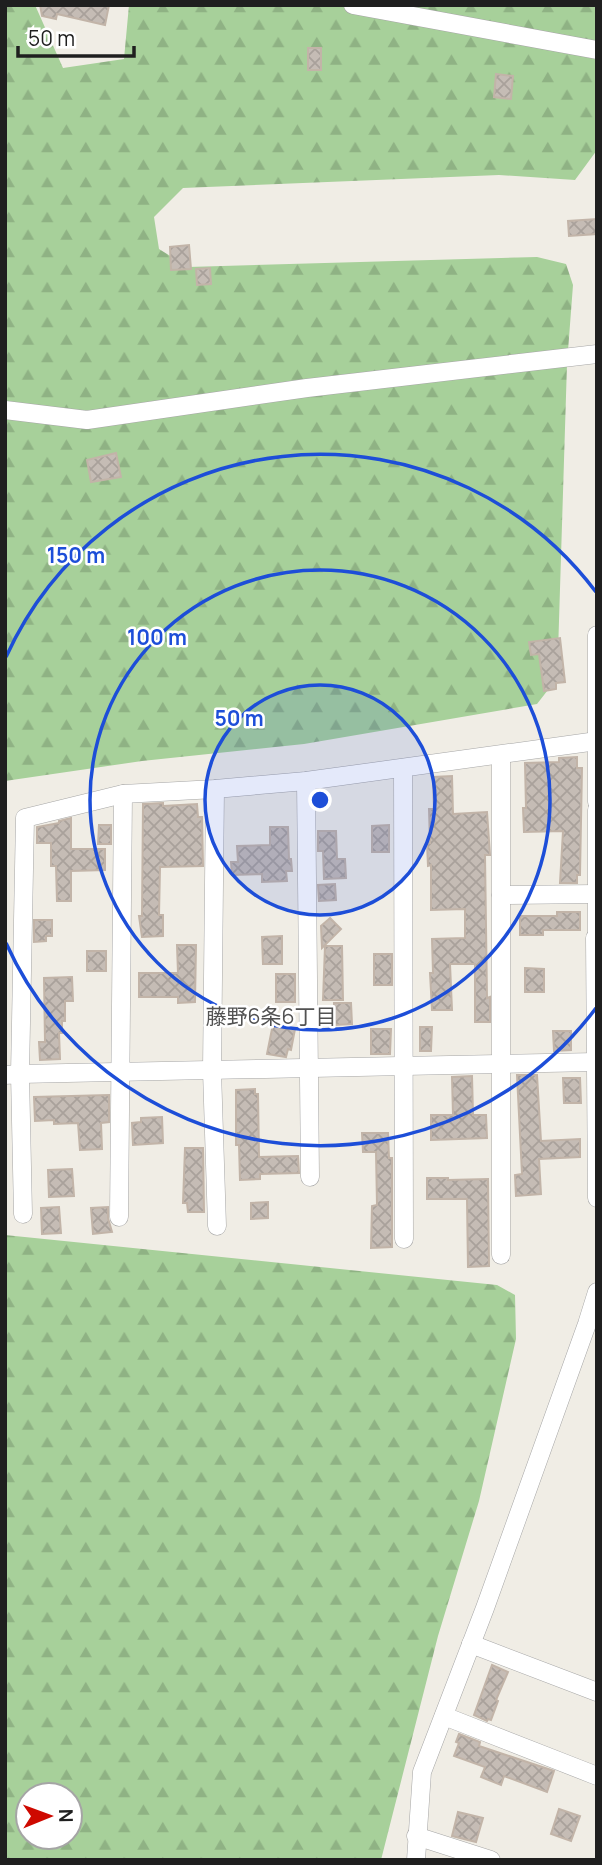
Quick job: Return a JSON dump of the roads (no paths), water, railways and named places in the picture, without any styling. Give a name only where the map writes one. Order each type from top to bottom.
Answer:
[{"type":"street","points":[[354,5],[597,50]]},
{"type":"street","points":[[5,410],[87,420],[307,388],[597,354]]},
{"type":"street","points":[[597,635],[597,802]]},
{"type":"street","points":[[23,1214],[13,1074],[25,818],[123,794],[306,781],[596,741]]},
{"type":"street","points":[[501,755],[501,1255]]},
{"type":"street","points":[[403,768],[404,1239]]},
{"type":"street","points":[[306,781],[310,1178]]},
{"type":"street","points":[[215,789],[212,1071],[217,1226]]},
{"type":"street","points":[[119,1217],[118,1073],[123,794]]},
{"type":"street","points":[[597,810],[597,1198]]},
{"type":"street","points":[[501,895],[596,894]]},
{"type":"street","points":[[13,1074],[596,1062]]},
{"type":"street","points":[[416,1860],[422,1772],[592,1326],[597,1293]]},
{"type":"street","points":[[471,1644],[597,1692]]},
{"type":"street","points":[[444,1716],[597,1776]]},
{"type":"street","points":[[416,1836],[491,1860]]},
{"type":"district","name":"藤野6条6丁目","points":[[271,1017]]}]
